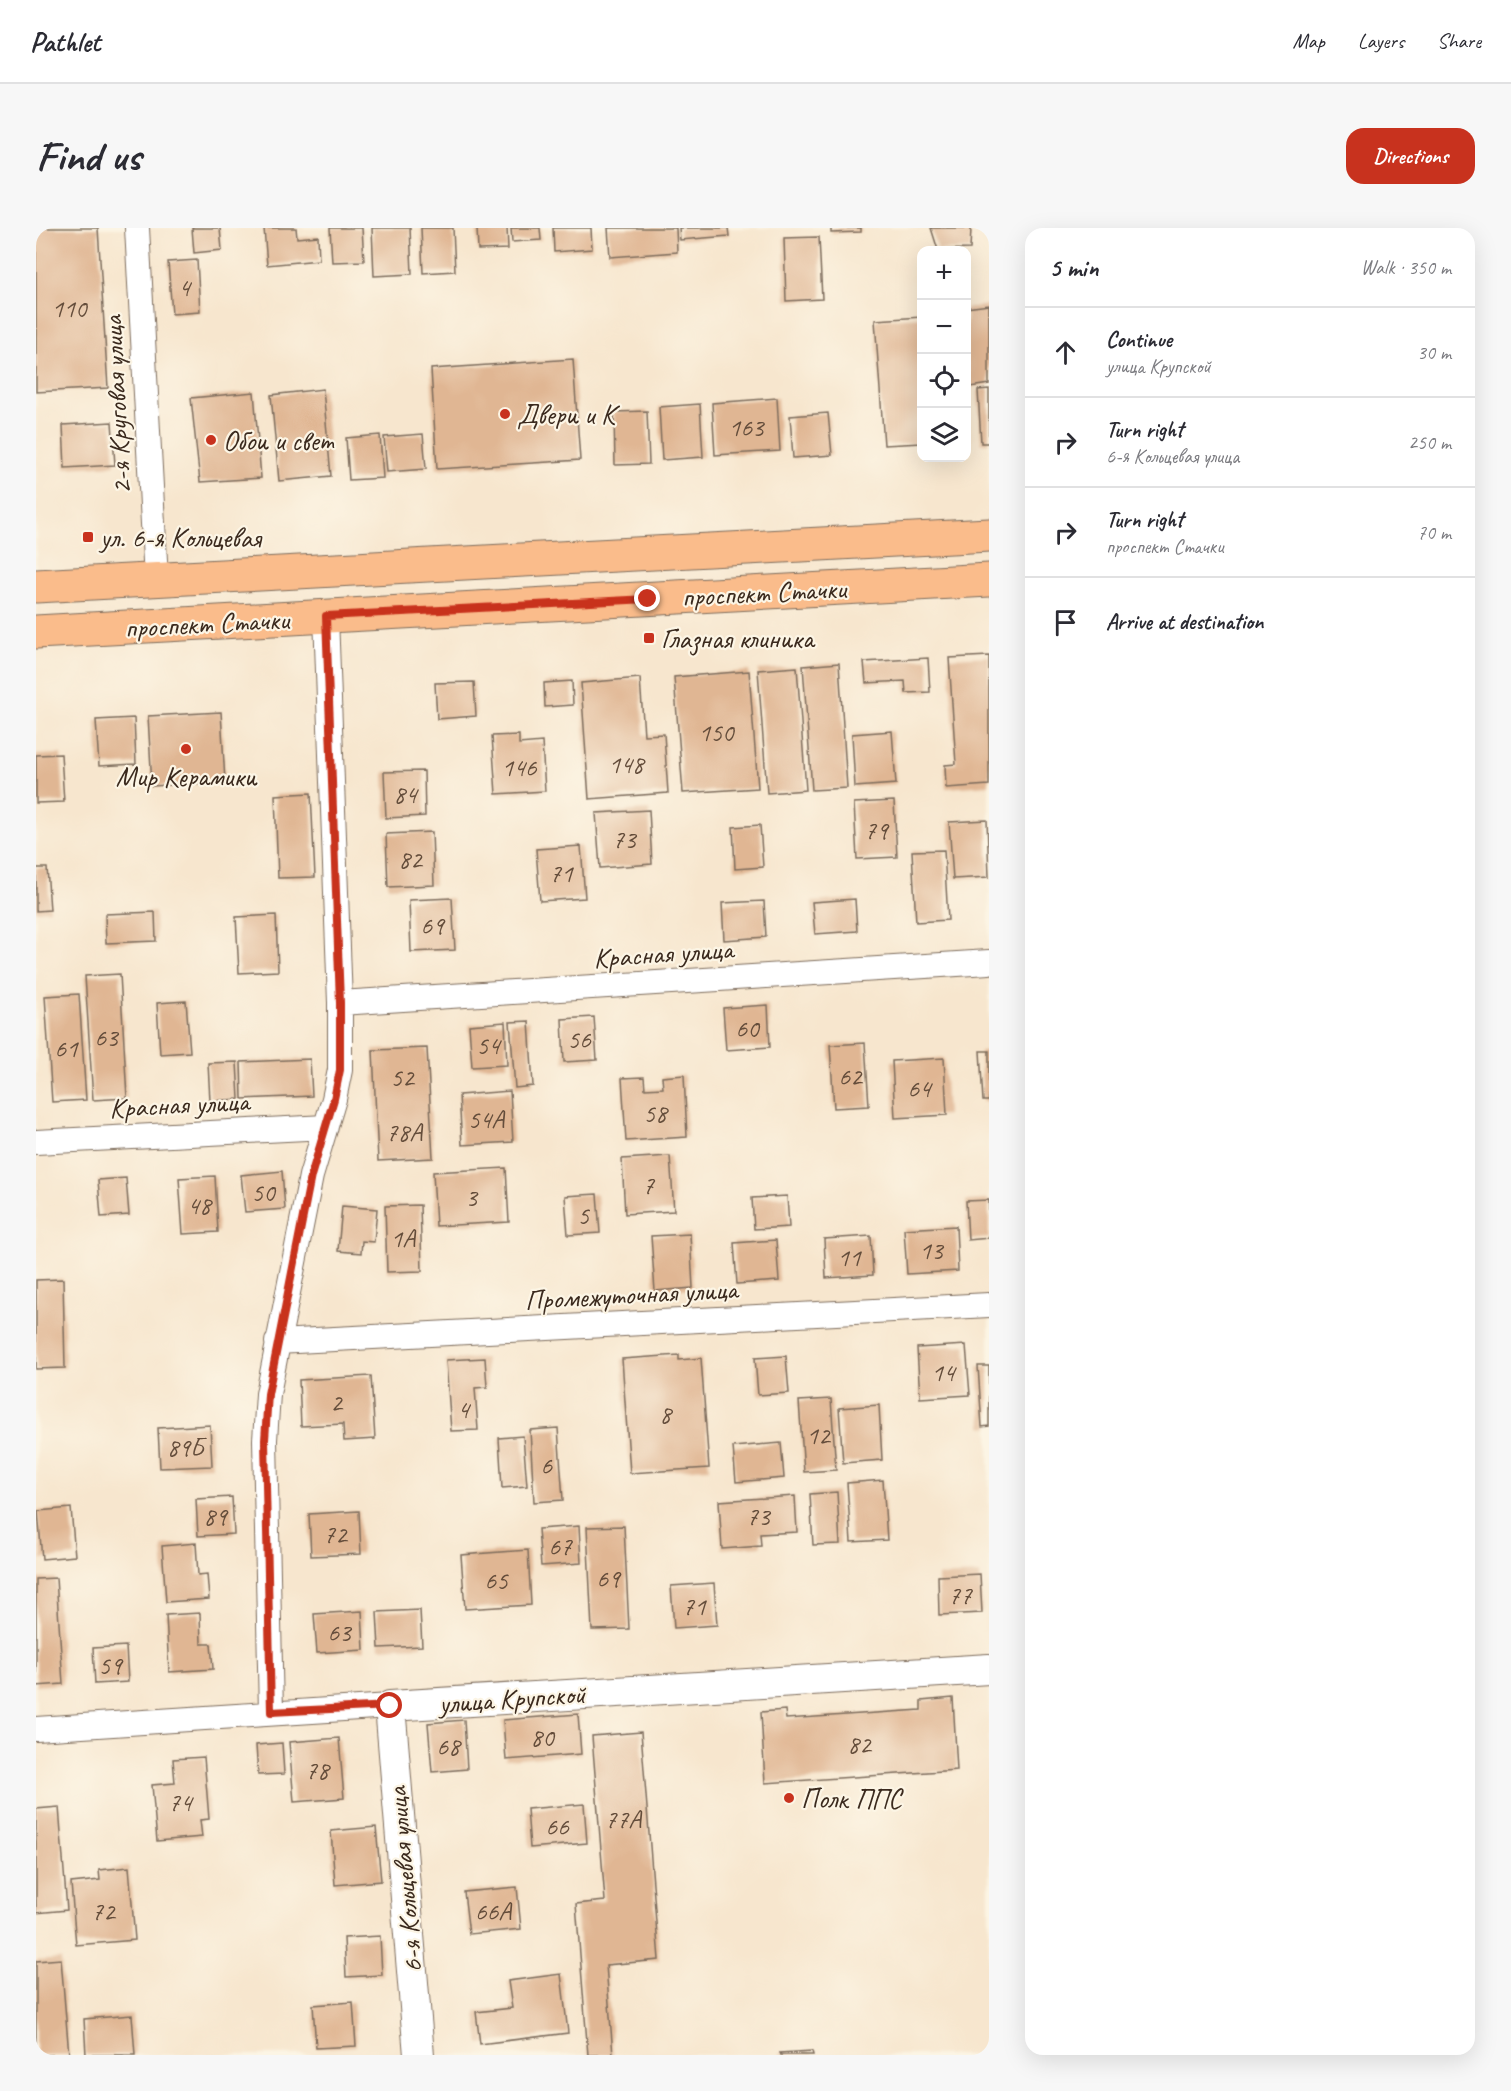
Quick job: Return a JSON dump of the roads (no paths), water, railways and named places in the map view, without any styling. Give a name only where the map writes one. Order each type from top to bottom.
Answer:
[{"type":"main road","name":"проспект Стачки","points":[[36,586],[989,535]]},
{"type":"main road","name":"проспект Стачки","points":[[36,632],[989,580]]},
{"type":"street","name":"2-я Круговая улица","points":[[137,228],[156,579]]},
{"type":"street","points":[[271,1712],[265,1440],[268,1394],[311,1176],[340,1070],[340,1003],[326,616]]},
{"type":"street","name":"Красная улица","points":[[340,1003],[989,962]]},
{"type":"street","name":"Красная улица","points":[[36,1142],[326,1127]]},
{"type":"street","name":"Промежуточная улица","points":[[277,1342],[989,1305]]},
{"type":"street","name":"улица Крупской","points":[[36,1729],[271,1712],[989,1669]]},
{"type":"street","name":"6-я Кольцевая улица","points":[[390,1706],[418,2055]]},
{"type":"place","name":"Двери и К","points":[[505,414]]},
{"type":"place","name":"Обои и свет","points":[[211,440]]},
{"type":"place","name":"ул. 6-я Кольцевая","points":[[88,537]]},
{"type":"place","name":"Глазная клиника","points":[[649,638]]},
{"type":"place","name":"Мир Керамики","points":[[186,749]]},
{"type":"place","name":"Полк ППС","points":[[789,1798]]}]
